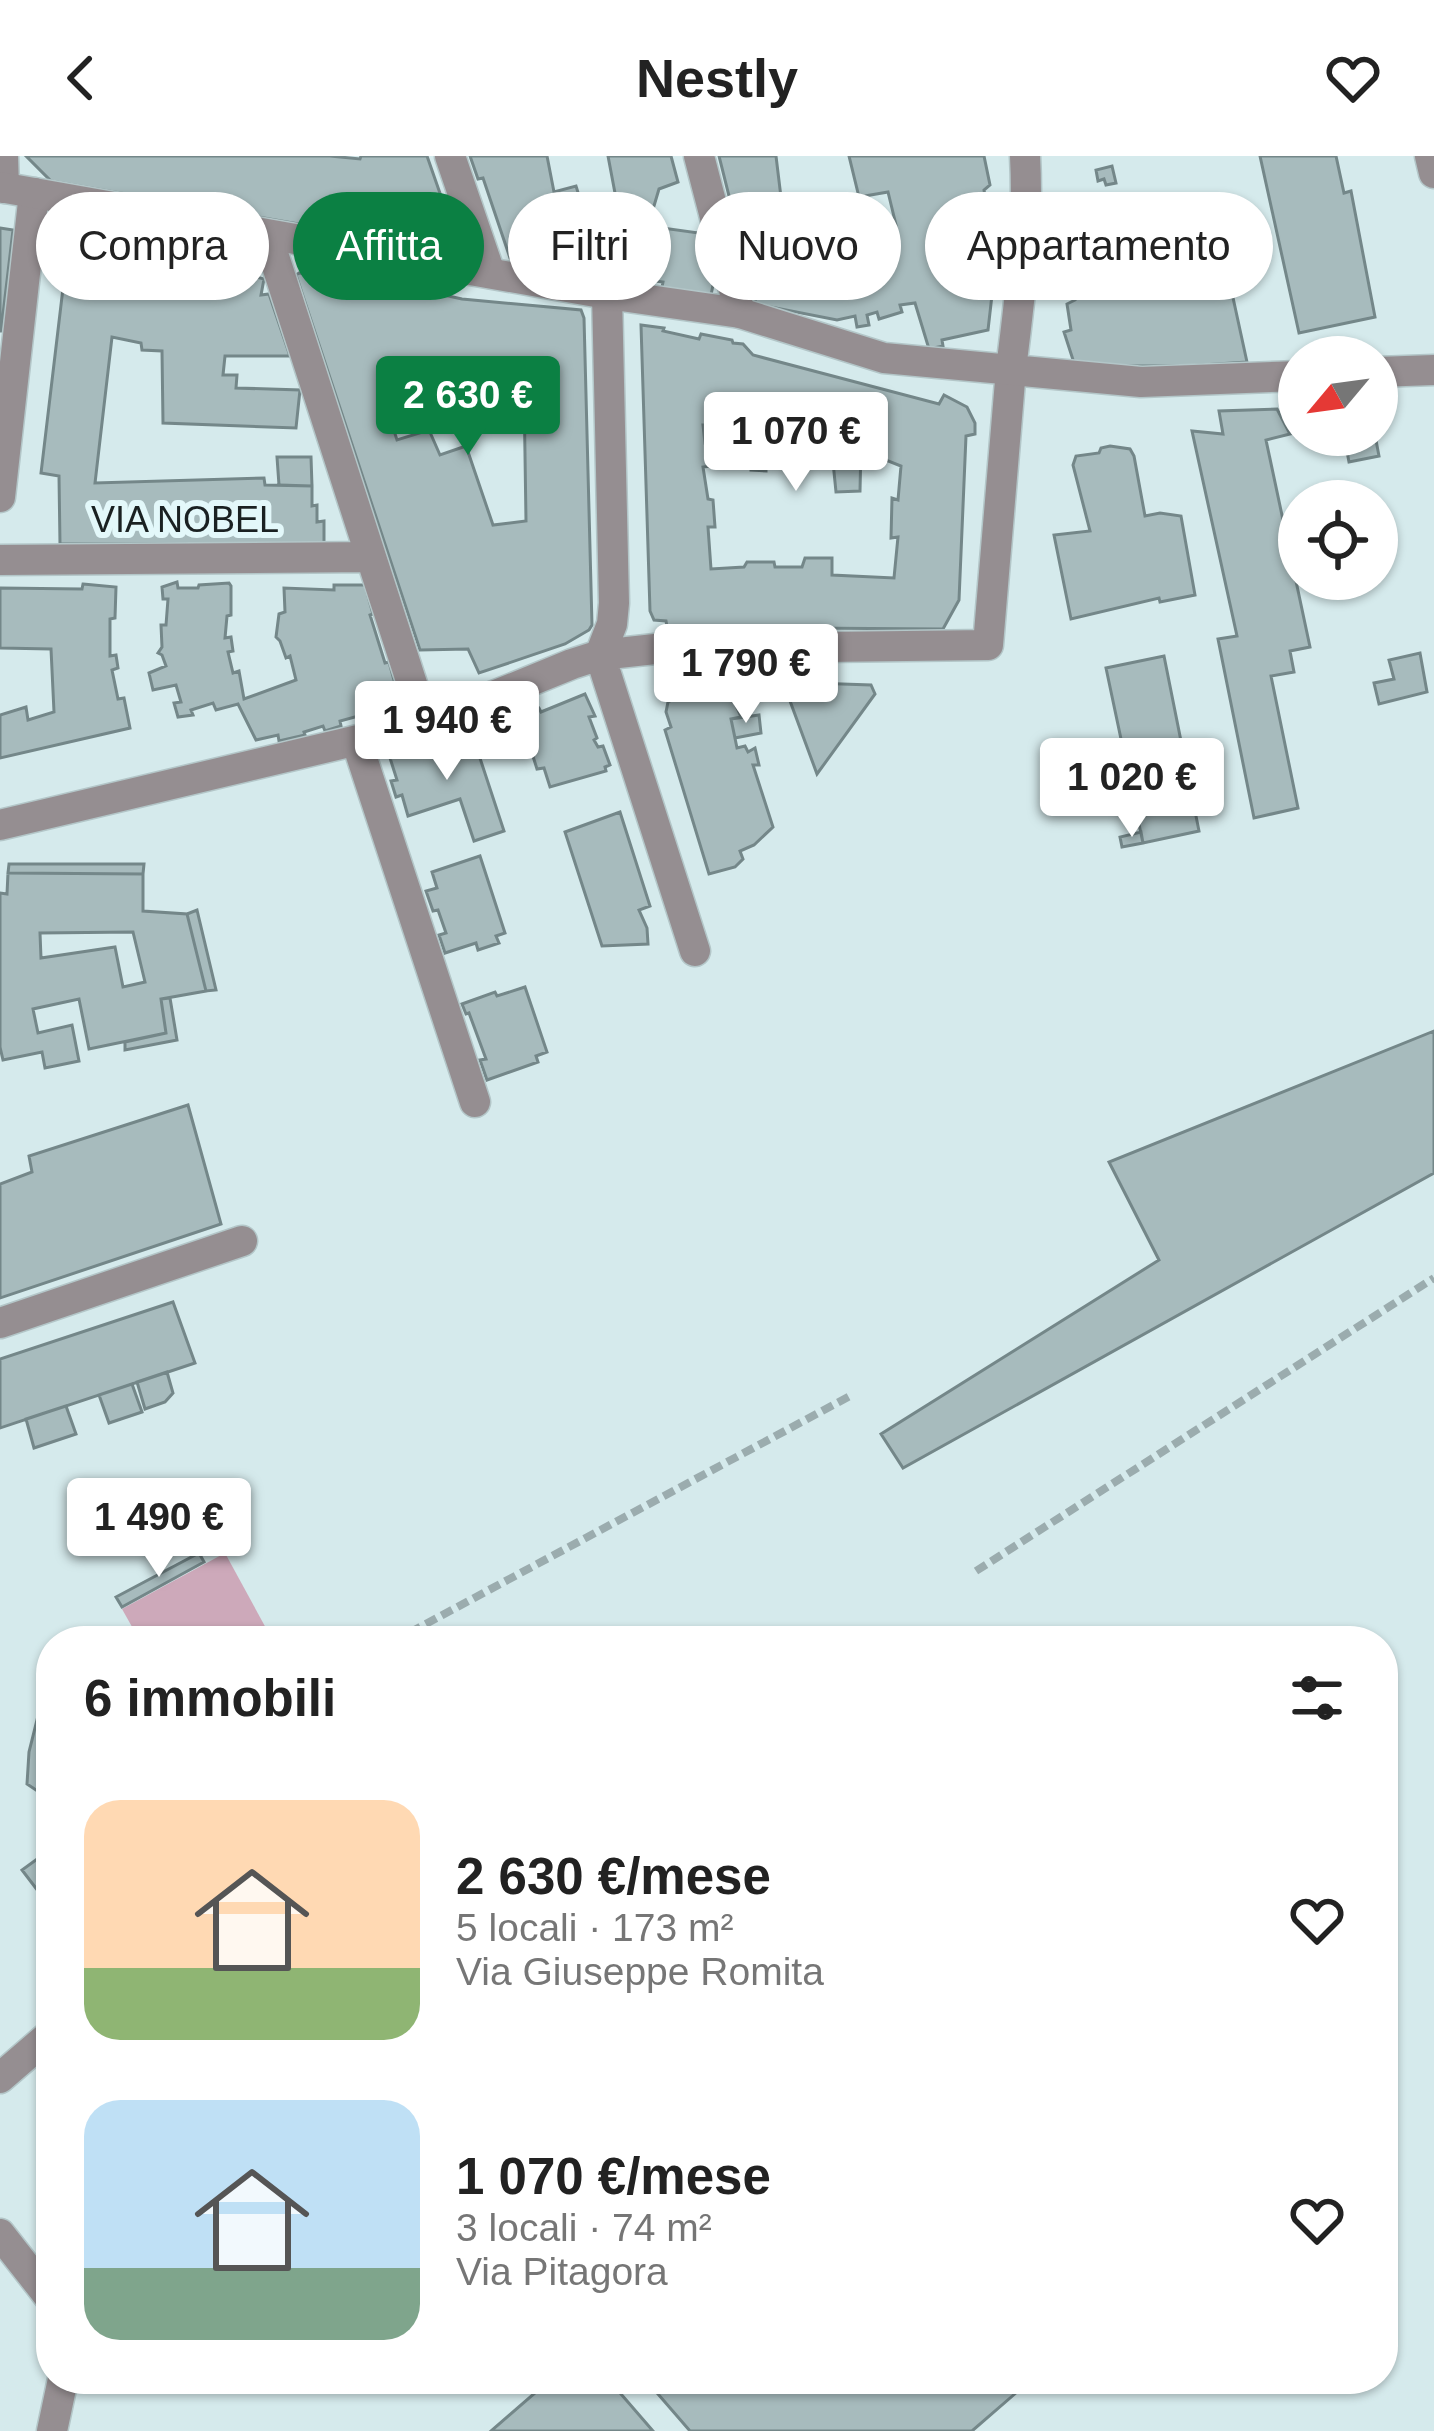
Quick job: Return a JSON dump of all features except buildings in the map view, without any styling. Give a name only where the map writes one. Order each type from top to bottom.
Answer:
[{"type":"street","points":[[0,497],[13,190],[3,156]]},
{"type":"street","points":[[450,156],[490,273]]},
{"type":"street","points":[[700,156],[740,313]]},
{"type":"street","points":[[0,825],[425,724],[600,655],[655,649],[988,645],[1011,369],[1026,256],[1025,156]]},
{"type":"street","points":[[1430,156],[1434,173]]},
{"type":"street","points":[[269,235],[508,276]]},
{"type":"street","points":[[269,241],[425,724]]},
{"type":"street","points":[[607,300],[614,603],[600,655],[695,951]]},
{"type":"street","points":[[649,300],[740,313],[884,358],[1141,382],[1278,377]]},
{"type":"street","points":[[1398,371],[1433,370],[1434,356]]},
{"type":"street","name":"VIA NOBEL","points":[[0,560],[371,557]]},
{"type":"street","points":[[357,742],[476,1102]]},
{"type":"street","points":[[0,1323],[242,1241]]},
{"type":"street","points":[[0,2078],[36,2047]]},
{"type":"street","points":[[0,2234],[36,2280]]},
{"type":"street","points":[[52,2431],[61,2394]]},
{"type":"path","points":[[976,1571],[1434,1278]]},
{"type":"path","points":[[422,1626],[850,1396]]},
{"type":"shaded area","points":[[225,1553],[265,1626],[132,1626],[122,1609]]}]
